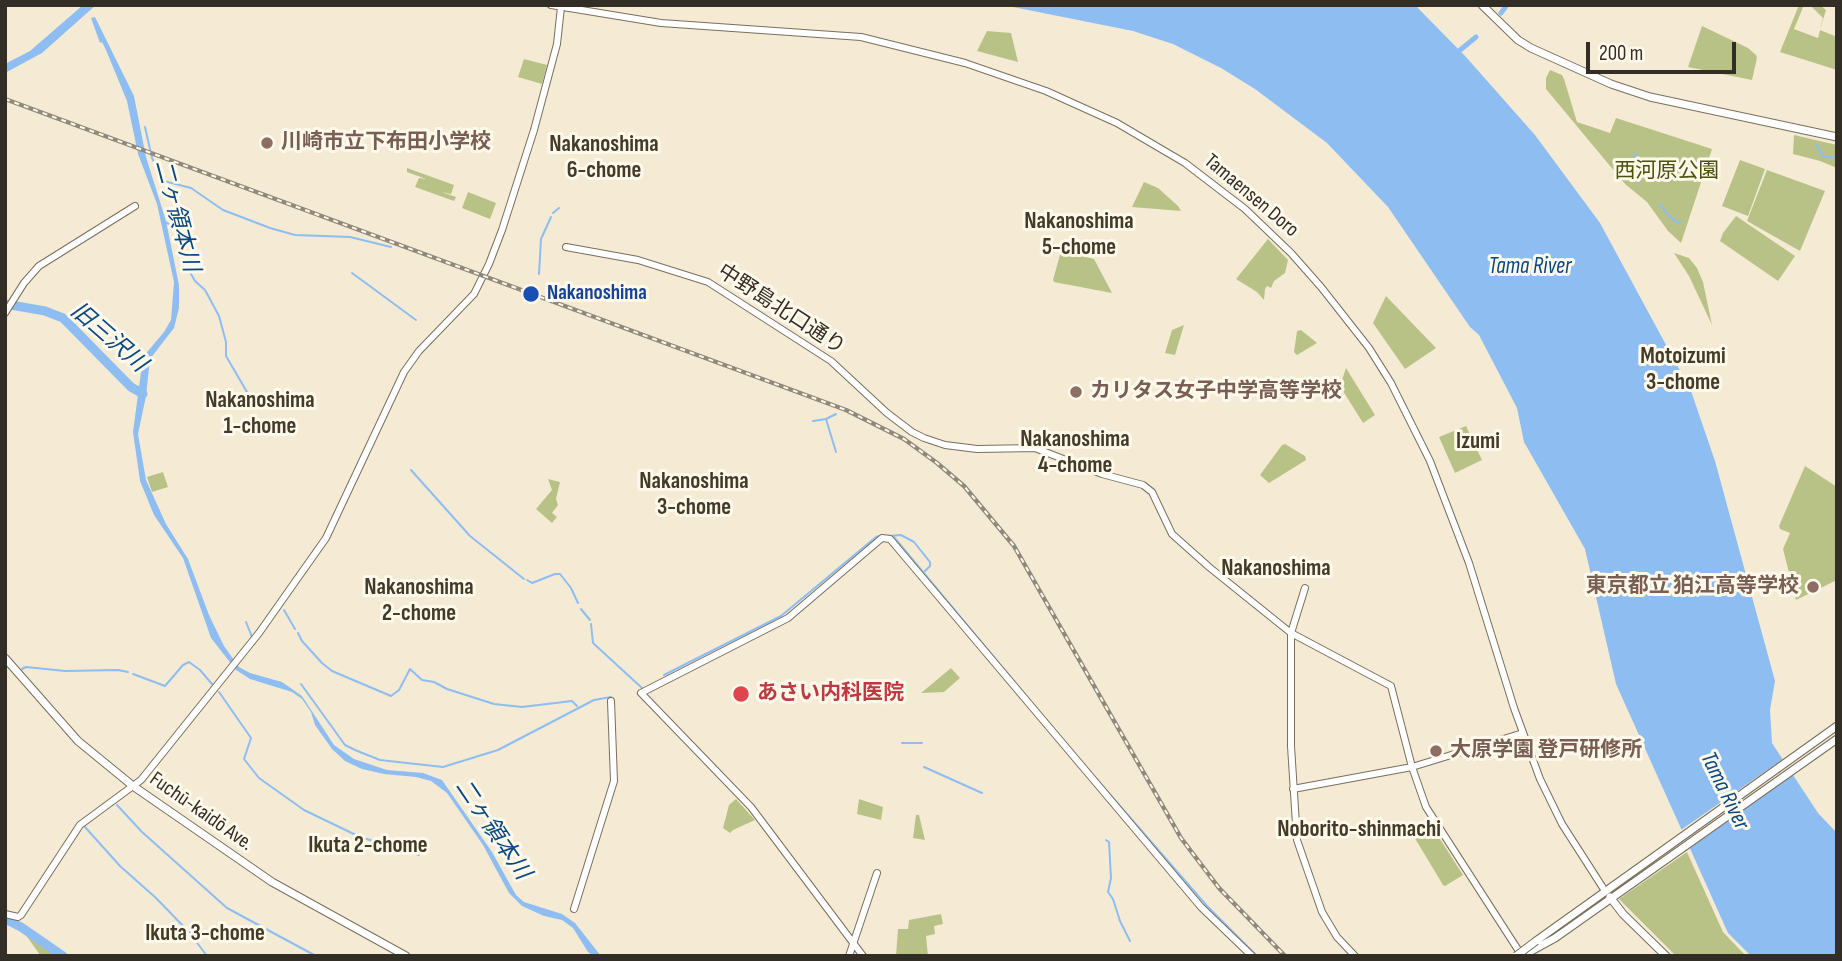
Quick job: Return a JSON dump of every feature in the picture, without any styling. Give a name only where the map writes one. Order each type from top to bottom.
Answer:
[{"type":"main road","points":[[1482,5],[1518,40],[1548,58],[1611,85],[1650,97],[1837,137]]},
{"type":"main road","name":"Fuchū-kaidō Ave.","points":[[5,658],[78,741],[133,786],[271,882],[405,956]]},
{"type":"main road","points":[[1516,956],[1834,729]]},
{"type":"main road","points":[[1522,956],[1555,938],[1837,739]]},
{"type":"main road","points":[[1608,888],[1623,914],[1666,956]]},
{"type":"street","name":"Tamaensen Doro","points":[[551,5],[661,23],[861,37],[953,60],[1046,91],[1117,123],[1185,163],[1224,192],[1291,253],[1321,287],[1369,348],[1391,383],[1430,461],[1469,563],[1523,733],[1556,813],[1608,888]]},
{"type":"street","points":[[5,914],[18,917],[21,915],[80,825],[141,780],[231,668],[326,538],[344,505],[378,424],[411,361],[474,294],[483,275],[502,230],[530,142],[557,44],[561,7]]},
{"type":"street","points":[[8,308],[23,283],[39,266],[135,206]]},
{"type":"street","name":"中野島北口通り","points":[[566,247],[638,260],[708,282],[831,361],[887,413],[924,438],[945,445],[976,449],[1035,448],[1102,474],[1143,485],[1152,492],[1172,534],[1209,567],[1291,632],[1391,686],[1412,767]]},
{"type":"street","points":[[863,956],[751,807],[641,693],[788,618],[882,538],[890,539],[1201,907],[1252,956]]},
{"type":"street","points":[[1305,589],[1291,632],[1291,746],[1297,840],[1314,892],[1337,937],[1355,956]]},
{"type":"street","points":[[574,909],[614,781],[611,701]]},
{"type":"street","points":[[1293,789],[1412,767],[1523,733]]},
{"type":"street","points":[[1412,767],[1426,807],[1522,956]]},
{"type":"street","points":[[849,956],[877,873]]},
{"type":"green space","points":[[1799,5],[1804,5],[1794,29],[1818,38],[1820,30],[1837,37],[1837,70],[1780,52]]},
{"type":"green space","points":[[1810,5],[1820,5],[1826,10],[1820,30],[1823,18]]},
{"type":"green space","points":[[1702,26],[1748,48],[1756,55],[1752,80],[1688,67]]},
{"type":"green space","points":[[987,31],[1011,33],[1018,62],[977,51]]},
{"type":"green space","points":[[524,59],[547,65],[542,84],[518,77]]},
{"type":"green space","name":"西河原公園","points":[[1550,70],[1562,75],[1577,122],[1610,133],[1616,118],[1712,149],[1681,243],[1668,231],[1647,202],[1625,184],[1546,89],[1546,78]]},
{"type":"green space","points":[[1794,135],[1837,145],[1837,168],[1793,154]]},
{"type":"green space","points":[[1740,160],[1765,169],[1748,216],[1722,206]]},
{"type":"green space","points":[[407,168],[454,185],[451,194],[442,192],[456,197],[454,201],[415,187],[419,178],[426,179],[407,172]]},
{"type":"green space","points":[[1767,170],[1825,191],[1800,251],[1747,221]]},
{"type":"green space","points":[[1144,182],[1158,188],[1181,211],[1132,207]]},
{"type":"green space","points":[[468,192],[496,203],[490,219],[462,208]]},
{"type":"green space","points":[[1736,216],[1795,256],[1778,281],[1720,241]]},
{"type":"green space","points":[[1268,239],[1288,260],[1285,273],[1274,281],[1271,288],[1267,286],[1265,289],[1264,300],[1257,292],[1236,279]]},
{"type":"green space","points":[[1061,251],[1094,259],[1112,293],[1054,282]]},
{"type":"green space","points":[[1674,253],[1689,258],[1697,268],[1703,282],[1712,325],[1689,276]]},
{"type":"green space","points":[[1386,296],[1436,348],[1405,369],[1373,323]]},
{"type":"green space","points":[[1184,325],[1175,355],[1165,353],[1172,330]]},
{"type":"green space","points":[[1301,330],[1317,343],[1297,355],[1294,352],[1297,331]]},
{"type":"green space","points":[[1346,368],[1375,415],[1363,423],[1338,383],[1342,380]]},
{"type":"green space","points":[[1466,426],[1482,460],[1455,473],[1439,437]]},
{"type":"green space","points":[[1285,444],[1305,456],[1306,460],[1269,483],[1260,475]]},
{"type":"green space","points":[[1805,466],[1837,487],[1837,580],[1796,600],[1783,549],[1790,533],[1779,526]]},
{"type":"green space","points":[[163,472],[168,487],[152,492],[147,477]]},
{"type":"green space","points":[[548,479],[560,482],[556,499],[558,505],[552,513],[557,517],[552,523],[536,509],[552,490]]},
{"type":"green space","points":[[951,668],[960,678],[944,692],[921,693]]},
{"type":"green space","points":[[736,799],[755,820],[730,833],[723,828],[729,805]]},
{"type":"green space","points":[[859,799],[883,807],[881,820],[857,814]]},
{"type":"green space","points":[[916,815],[919,815],[925,840],[913,838]]},
{"type":"green space","points":[[1430,827],[1463,875],[1445,886],[1413,835]]},
{"type":"green space","points":[[1687,852],[1723,932],[1746,956],[1676,956],[1619,899]]},
{"type":"green space","points":[[941,914],[943,924],[934,926],[935,934],[926,936],[928,956],[896,956],[898,929],[908,929],[909,920]]},
{"type":"green space","points":[[21,928],[46,946],[59,956],[40,955]]},
{"type":"water","points":[[83,5],[96,5],[42,53],[5,73],[5,64],[30,51]]},
{"type":"water","name":"Tama River","points":[[1003,5],[1415,5],[1466,57],[1535,135],[1600,223],[1691,391],[1715,461],[1775,681],[1770,710],[1772,743],[1818,813],[1837,833],[1837,956],[1751,956],[1728,933],[1616,684],[1585,549],[1524,442],[1517,408],[1479,335],[1470,327],[1388,207],[1327,143],[1255,89],[1221,68],[1173,44],[1133,31]]},
{"type":"water","points":[[95,17],[134,96],[146,157],[166,221],[179,285],[179,308],[174,328],[150,359],[138,434],[146,480],[166,524],[188,559],[224,646],[239,667],[282,682],[302,696],[334,745],[354,759],[387,770],[423,773],[442,780],[492,852],[516,895],[524,902],[562,914],[575,923],[601,956],[593,956],[588,952],[573,928],[562,920],[544,916],[522,906],[509,893],[483,845],[447,793],[431,781],[362,769],[345,761],[332,749],[315,725],[311,712],[302,699],[292,692],[250,679],[236,670],[211,638],[183,558],[154,515],[140,481],[133,432],[143,357],[171,320],[174,282],[157,204],[138,154],[127,101],[106,50],[102,42],[100,43],[91,18]]},
{"type":"pier","points":[[1786,757],[1796,773],[1687,850],[1678,832]]},
{"type":"waterway","points":[[1501,13],[1507,5]]},
{"type":"waterway","points":[[1459,51],[1476,37]]},
{"type":"waterway","name":"二ヶ領本川","points":[[145,127],[152,158],[164,181],[191,188],[223,210],[295,235],[350,237],[391,247]]},
{"type":"waterway","points":[[1817,145],[1822,156],[1837,158]]},
{"type":"waterway","points":[[1637,153],[1627,168],[1631,176],[1639,182]]},
{"type":"waterway","points":[[1660,205],[1672,219],[1680,223]]},
{"type":"waterway","points":[[553,213],[559,208]]},
{"type":"waterway","points":[[539,274],[541,239],[551,217]]},
{"type":"waterway","name":"二ヶ領本川","points":[[165,222],[180,233],[187,267],[195,281],[205,290],[219,316],[226,342],[226,356],[254,404]]},
{"type":"waterway","points":[[352,273],[416,320]]},
{"type":"waterway","name":"旧三沢川","points":[[5,304],[45,311],[63,318],[131,387],[143,394]]},
{"type":"waterway","points":[[813,421],[836,414]]},
{"type":"waterway","points":[[826,419],[836,452]]},
{"type":"waterway","points":[[411,470],[470,536],[524,579]]},
{"type":"waterway","points":[[664,675],[781,616],[876,537],[883,535]]},
{"type":"waterway","points":[[888,536],[901,535],[914,542],[930,562],[925,571]]},
{"type":"waterway","points":[[893,536],[1042,715]]},
{"type":"waterway","points":[[527,580],[532,583],[560,574],[578,603]]},
{"type":"waterway","points":[[581,609],[590,620]]},
{"type":"waterway","points":[[284,610],[295,629]]},
{"type":"waterway","points":[[246,622],[252,637]]},
{"type":"waterway","points":[[591,624],[593,643],[642,688]]},
{"type":"waterway","points":[[298,633],[302,641],[332,671],[391,696],[399,690],[410,669],[422,680],[494,704],[522,707],[572,701],[577,706]]},
{"type":"waterway","points":[[133,674],[165,686],[183,665],[189,662],[212,684]]},
{"type":"waterway","points":[[22,669],[26,667],[128,672]]},
{"type":"waterway","points":[[301,684],[345,745],[380,760],[443,767],[498,750],[594,700],[611,697]]},
{"type":"waterway","points":[[219,692],[251,738],[244,759],[259,778],[304,810],[360,837],[419,855]]},
{"type":"waterway","points":[[902,743],[922,743]]},
{"type":"waterway","points":[[924,767],[982,793]]},
{"type":"waterway","points":[[1093,775],[1207,906],[1257,956]]},
{"type":"waterway","points":[[117,805],[142,832],[227,908],[316,956]]},
{"type":"waterway","points":[[85,827],[120,866],[189,932],[207,956]]},
{"type":"waterway","points":[[1106,840],[1109,842],[1111,878],[1108,892],[1130,941]]},
{"type":"waterway","points":[[5,919],[63,956]]},
{"type":"railway","points":[[5,99],[846,410],[904,439],[964,486],[1014,546],[1181,838],[1219,888],[1285,956]]},
{"type":"place","name":"川崎市立下布田小学校","points":[[267,143]]},
{"type":"place","name":"Nakanoshima","points":[[531,294]]},
{"type":"place","name":"カリタス女子中学高等学校","points":[[1076,392]]},
{"type":"place","name":"東京都立 狛江高等学校","points":[[1813,587]]},
{"type":"place","name":"あさい内科医院","points":[[741,694]]},
{"type":"place","name":"大原学園 登戸研修所","points":[[1436,751]]},
{"type":"district","name":"Nakanoshima 6-chome","points":[[604,158]]},
{"type":"district","name":"Nakanoshima 5-chome","points":[[1079,235]]},
{"type":"district","name":"Motoizumi 3-chome","points":[[1683,370]]},
{"type":"district","name":"Nakanoshima 1-chome","points":[[260,414]]},
{"type":"district","name":"Izumi","points":[[1478,442]]},
{"type":"district","name":"Nakanoshima 4-chome","points":[[1075,453]]},
{"type":"district","name":"Nakanoshima 3-chome","points":[[694,495]]},
{"type":"district","name":"Nakanoshima","points":[[1276,569]]},
{"type":"district","name":"Nakanoshima 2-chome","points":[[419,601]]},
{"type":"district","name":"Noborito-shinmachi","points":[[1359,830]]},
{"type":"district","name":"Ikuta 2-chome","points":[[368,846]]},
{"type":"district","name":"Ikuta 3-chome","points":[[205,934]]}]
